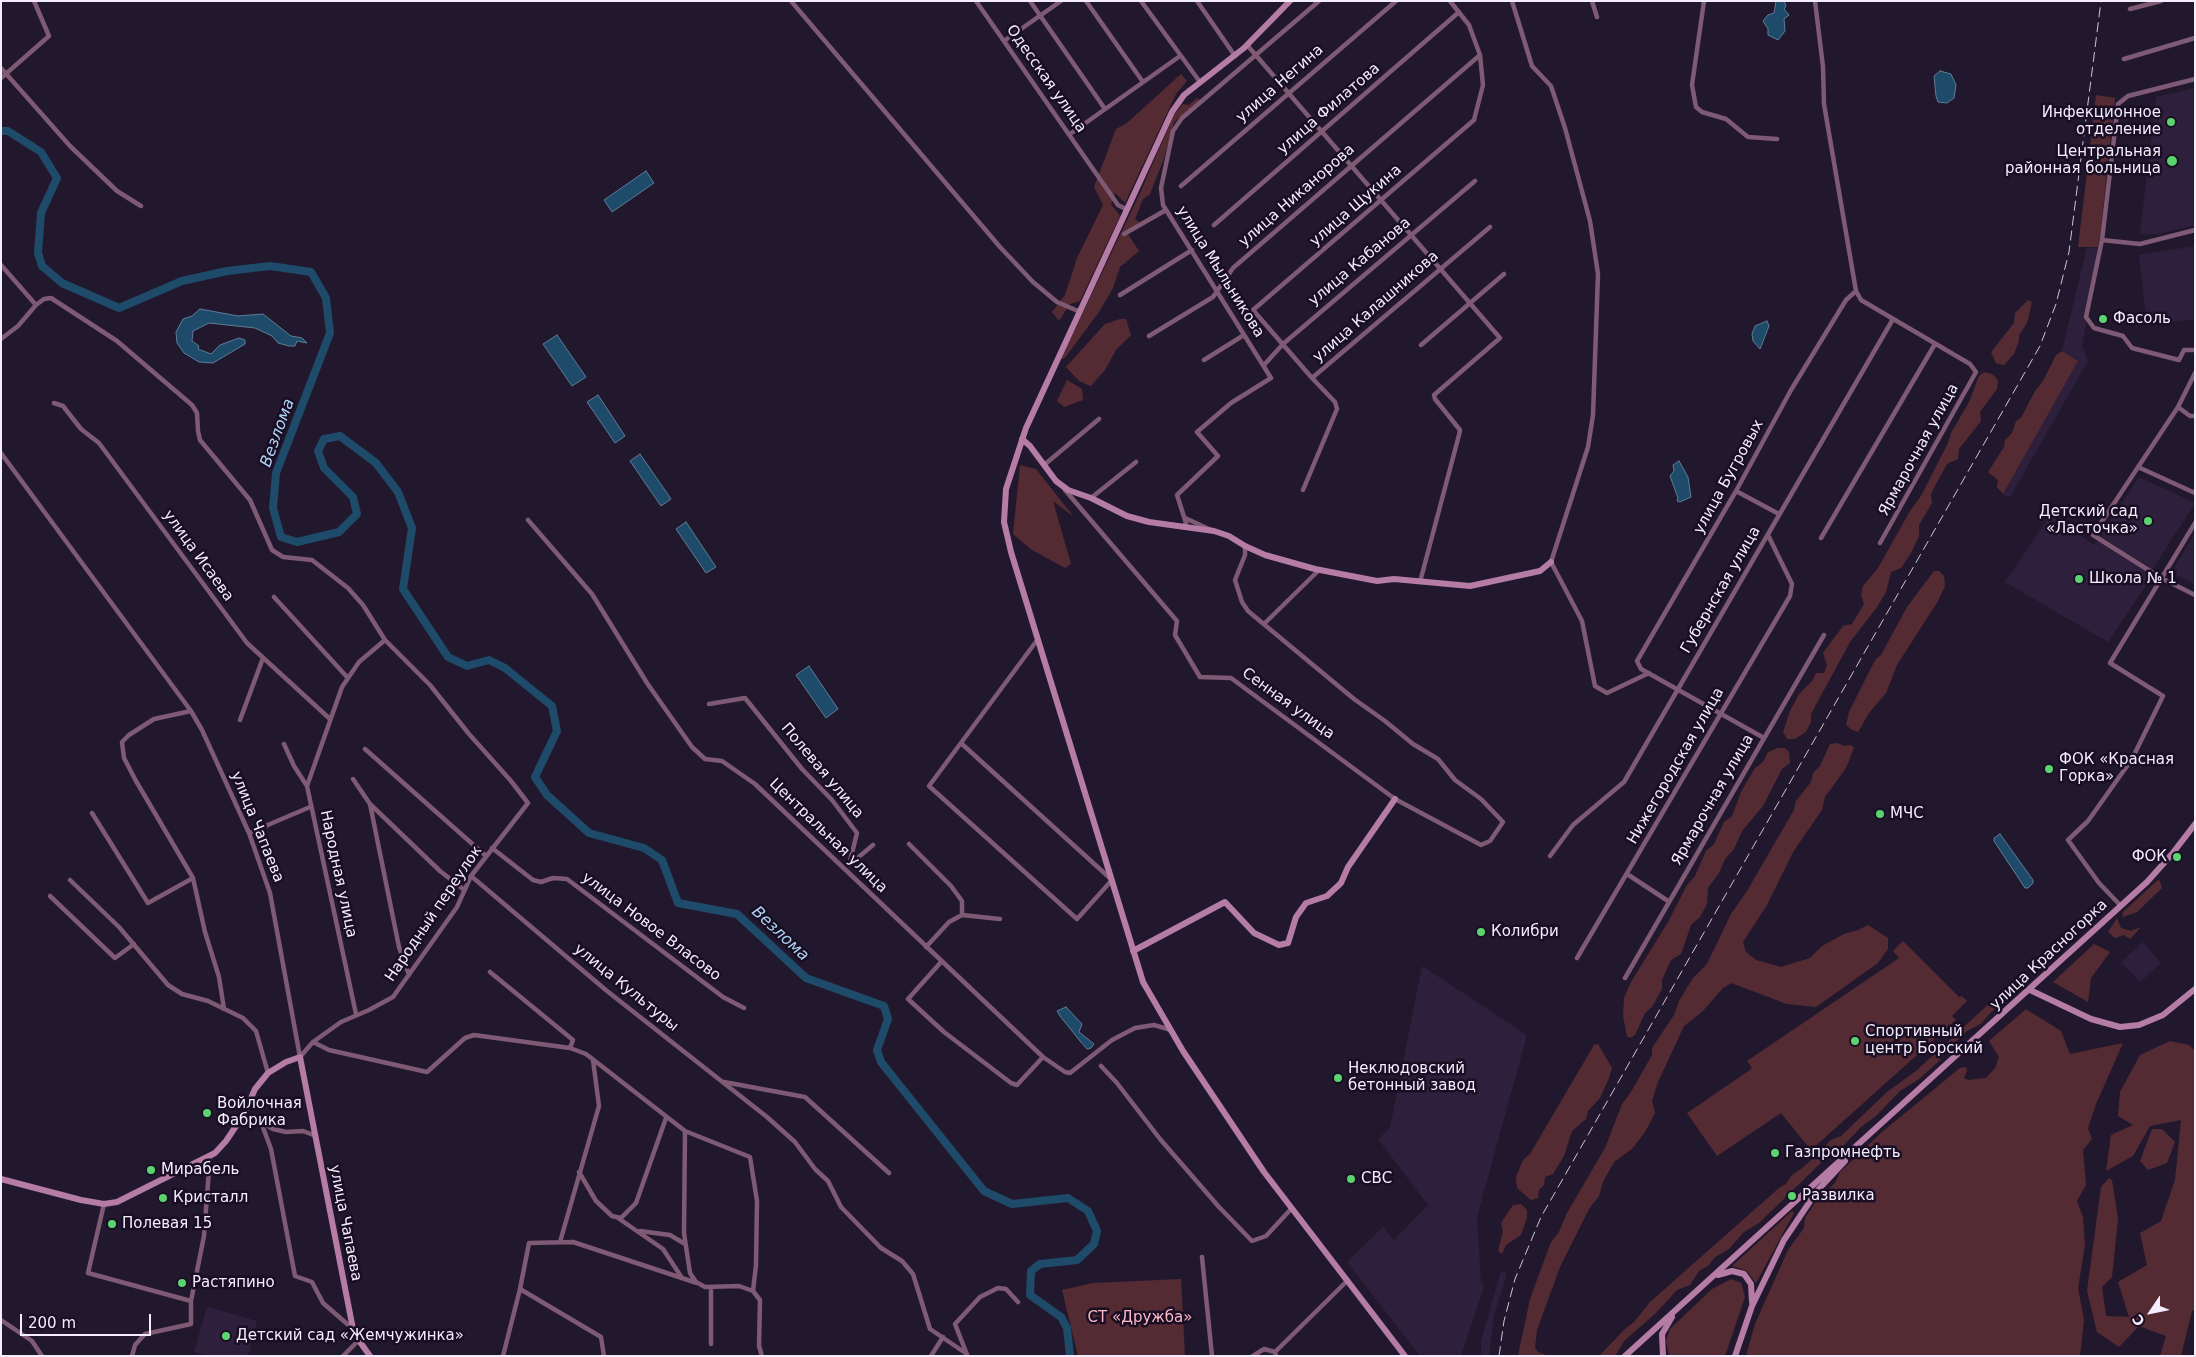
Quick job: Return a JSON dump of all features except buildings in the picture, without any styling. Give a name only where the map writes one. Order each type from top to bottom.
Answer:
[{"type":"street","points":[[1,78],[49,36],[34,1]]},
{"type":"street","points":[[791,1],[886,111],[972,216],[1033,282],[1062,306],[1078,311]]},
{"type":"street","name":"Одесская улица","points":[[976,1],[1118,205],[1126,209]]},
{"type":"street","points":[[1030,1],[1105,109]]},
{"type":"street","points":[[1004,41],[1061,1]]},
{"type":"street","points":[[1086,1],[1143,82]]},
{"type":"street","points":[[1142,1],[1200,82]]},
{"type":"street","points":[[1197,1],[1235,56]]},
{"type":"street","points":[[1290,1],[1248,45],[1184,95],[1175,106],[1078,311],[1022,439],[1006,489],[1004,522],[1011,552],[1143,982],[1230,1123],[1405,1356]]},
{"type":"street","name":"улица Мыльникова","points":[[1185,518],[1178,494],[1218,456],[1197,432],[1231,403],[1271,378],[1161,199],[1161,188],[1177,124],[1319,1]]},
{"type":"street","name":"улица Негина","points":[[1181,186],[1396,1]]},
{"type":"street","points":[[1450,1],[1472,31],[1480,55]]},
{"type":"street","points":[[1183,527],[1186,523],[1185,518],[1229,536],[1245,546],[1287,562],[1377,581],[1394,579],[1474,586],[1540,571],[1551,562],[1588,447],[1593,414],[1598,274],[1590,221],[1565,128],[1550,86],[1532,66],[1512,1]]},
{"type":"street","points":[[1592,1],[1598,17]]},
{"type":"street","points":[[1704,1],[1692,85],[1696,107],[1702,112],[1726,119],[1748,137],[1777,139]]},
{"type":"street","points":[[1815,1],[1823,68],[1824,104],[1856,292],[1861,300],[1935,344],[1821,538]]},
{"type":"street","points":[[2130,8],[2160,1]]},
{"type":"street","name":"улица Филатова","points":[[1214,225],[1459,12]]},
{"type":"street","points":[[2124,59],[2195,38]]},
{"type":"street","points":[[1248,45],[1500,338],[1436,392],[1435,399],[1460,430],[1420,582]]},
{"type":"street","name":"улица Никанорова","points":[[1149,336],[1218,292],[1230,271],[1459,71],[1480,55]]},
{"type":"street","name":"улица Щукина","points":[[1253,310],[1474,120],[1483,85],[1480,55]]},
{"type":"street","points":[[1070,134],[1180,56]]},
{"type":"street","points":[[1,68],[70,146],[117,191],[141,206]]},
{"type":"street","points":[[2195,79],[2122,99],[2116,108],[2102,240],[2086,317],[2094,328],[2123,336],[2132,348],[2179,360],[2184,350],[2195,350]]},
{"type":"street","name":"улица Кабанова","points":[[1264,365],[1283,344],[1475,180]]},
{"type":"street","points":[[1124,234],[1166,210]]},
{"type":"street","name":"улица Калашникова","points":[[1253,310],[1312,378],[1490,227]]},
{"type":"street","points":[[2102,240],[2137,244],[2195,230]]},
{"type":"street","points":[[1120,295],[1192,250]]},
{"type":"street","points":[[1,265],[36,305]]},
{"type":"street","points":[[1421,345],[1504,274]]},
{"type":"street","name":"улица Бугровых","points":[[1649,673],[1641,669],[1637,661],[1736,491],[1791,390],[1846,300],[1856,292]]},
{"type":"street","points":[[1,338],[18,326],[36,305],[44,299],[51,298],[117,341],[192,405],[197,412],[200,440],[250,500],[272,550],[283,557],[312,560],[342,582],[363,605],[385,640],[359,662],[347,677],[307,786]]},
{"type":"street","name":"Губернская улица","points":[[1550,856],[1573,825],[1624,782],[1894,320]]},
{"type":"street","points":[[1204,360],[1244,335]]},
{"type":"street","name":"Ярмарочная улица","points":[[1880,543],[1944,433],[1975,375],[1976,369],[1935,344]]},
{"type":"street","points":[[2195,373],[2178,407],[2093,535],[2161,578],[2195,594]]},
{"type":"street","points":[[1303,490],[1337,409],[1334,402],[1312,378]]},
{"type":"street","name":"улица Исаева","points":[[54,403],[63,406],[81,429],[99,443],[247,643],[330,719]]},
{"type":"street","points":[[2178,407],[2190,416],[2195,416]]},
{"type":"street","points":[[1044,465],[1099,419]]},
{"type":"street","points":[[1022,439],[1030,446],[1062,486],[1127,516],[1214,531]]},
{"type":"street","name":"улица Чапаева","points":[[1,453],[191,711],[202,730],[249,834],[270,893],[300,1057],[354,1329],[370,1356]]},
{"type":"street","points":[[1091,498],[1136,462]]},
{"type":"street","points":[[2138,467],[2195,493]]},
{"type":"street","name":"Сенная улица","points":[[1062,486],[1177,621],[1175,635],[1200,677],[1219,676],[1237,681],[1395,800],[1480,845],[1490,841],[1503,822],[1481,799],[1455,780],[1450,771],[1438,759],[1413,744],[1385,721],[1354,700],[1264,624]]},
{"type":"street","points":[[1736,491],[1779,514]]},
{"type":"street","name":"Центральная улица","points":[[528,520],[592,594],[647,683],[692,747],[705,759],[722,761],[755,784],[1043,1057],[1065,1072],[1070,1072],[1112,1040],[1135,1028],[1154,1025],[1171,1030]]},
{"type":"street","points":[[2121,906],[2099,884],[2068,840],[2088,820],[2132,759],[2162,696],[2110,663],[2195,523]]},
{"type":"street","name":"Нижегородская улица","points":[[1577,958],[1790,596],[1792,584],[1768,535]]},
{"type":"street","points":[[1245,546],[1245,555],[1236,576],[1236,584],[1246,608],[1264,624],[1319,570]]},
{"type":"street","points":[[1551,562],[1582,621],[1595,686],[1607,693],[1649,673],[1764,738]]},
{"type":"street","points":[[274,596],[347,677]]},
{"type":"street","name":"Ярмарочная улица","points":[[1625,978],[1824,635]]},
{"type":"street","points":[[962,744],[1112,880],[1077,919],[930,786],[1038,638]]},
{"type":"street","name":"Народный переулок","points":[[300,1057],[314,1042],[341,1022],[393,997],[457,907],[471,876],[528,804],[430,685],[385,640]]},
{"type":"street","points":[[240,720],[263,658]]},
{"type":"street","name":"Полевая улица","points":[[709,704],[745,698],[802,769],[832,800],[857,833],[849,865]]},
{"type":"street","points":[[191,711],[154,719],[129,735],[122,742],[124,758],[136,781],[193,878],[205,932],[219,977],[224,1009]]},
{"type":"street","name":"Народная улица","points":[[284,744],[294,766],[307,786],[356,1014]]},
{"type":"street","points":[[365,750],[486,856]]},
{"type":"street","points":[[353,779],[370,804],[440,871],[464,889]]},
{"type":"street","points":[[1133,951],[1225,902],[1254,933],[1279,945],[1288,944],[1296,917],[1306,903],[1326,896],[1341,883],[1348,867],[1395,800]]},
{"type":"street","points":[[370,804],[399,947],[409,975]]},
{"type":"street","points":[[249,834],[310,807]]},
{"type":"street","points":[[92,813],[148,902],[193,878]]},
{"type":"street","name":"улица Красногорка","points":[[1868,1137],[2161,868],[2195,824]]},
{"type":"street","points":[[909,844],[951,886],[962,902],[962,915]]},
{"type":"street","points":[[847,870],[849,865],[873,845]]},
{"type":"street","name":"улица Новое Власово","points":[[492,848],[533,880],[542,882],[553,878],[566,879],[723,997],[744,1008]]},
{"type":"street","points":[[1627,874],[1668,901]]},
{"type":"street","name":"улица Культуры","points":[[471,876],[607,991],[767,1117],[795,1142],[815,1169],[828,1181],[841,1208],[881,1248],[908,1267],[913,1274],[923,1301],[930,1329],[968,1355]]},
{"type":"street","points":[[70,880],[134,944],[168,985],[182,994],[208,1001],[243,1018],[256,1031],[268,1073]]},
{"type":"street","points":[[50,896],[115,958],[134,944]]},
{"type":"street","points":[[926,947],[949,922],[962,915],[1000,919]]},
{"type":"street","points":[[942,961],[908,999],[944,1032],[1011,1083],[1017,1085],[1043,1057]]},
{"type":"street","points":[[490,972],[573,1040],[570,1048]]},
{"type":"street","points":[[2030,990],[2091,1019],[2120,1027],[2139,1025],[2163,1015],[2195,989]]},
{"type":"street","points":[[314,1042],[329,1050],[427,1072],[466,1038],[474,1034],[570,1048],[593,1060],[685,1131],[750,1157],[757,1201],[756,1265],[753,1291]]},
{"type":"street","points":[[1,1179],[81,1200],[104,1204],[124,1199],[210,1156],[221,1147],[244,1114],[255,1089],[268,1073],[286,1062],[300,1057]]},
{"type":"street","points":[[560,1242],[599,1106],[593,1060]]},
{"type":"street","points":[[1101,1066],[1118,1083],[1160,1139],[1219,1207],[1252,1241],[1266,1236],[1292,1208]]},
{"type":"street","points":[[722,1082],[805,1097],[889,1173]]},
{"type":"street","points":[[244,1114],[273,1129],[286,1132],[303,1131],[316,1136]]},
{"type":"street","points":[[579,1172],[596,1201],[612,1216],[621,1218],[636,1203],[666,1118]]},
{"type":"street","points":[[261,1122],[271,1149],[294,1276],[312,1282],[323,1303],[354,1329]]},
{"type":"street","points":[[685,1131],[685,1244],[690,1272],[700,1284]]},
{"type":"street","points":[[1625,1356],[1868,1137]]},
{"type":"street","points":[[1735,1356],[1752,1306],[1771,1264],[1797,1220],[1818,1191],[1868,1137]]},
{"type":"street","points":[[132,1356],[135,1345],[145,1334],[192,1324],[191,1301],[204,1236],[210,1156]]},
{"type":"street","points":[[104,1204],[88,1272],[191,1301]]},
{"type":"street","points":[[618,1217],[623,1223],[637,1230],[663,1249],[683,1279]]},
{"type":"street","points":[[637,1230],[670,1235],[685,1244]]},
{"type":"street","points":[[503,1356],[520,1289],[529,1243],[560,1242],[573,1242],[711,1287],[739,1286],[753,1291],[760,1300],[759,1346],[762,1356]]},
{"type":"street","points":[[1202,1257],[1212,1356]]},
{"type":"street","points":[[1715,1276],[1732,1271],[1744,1274],[1751,1284],[1752,1306]]},
{"type":"street","points":[[1253,1356],[1264,1349],[1276,1354],[1348,1280]]},
{"type":"street","points":[[711,1287],[711,1344]]},
{"type":"street","points":[[968,1355],[955,1324],[980,1297],[998,1288],[1006,1289],[1018,1302]]},
{"type":"street","points":[[520,1289],[601,1337],[604,1356]]},
{"type":"street","points":[[1663,1356],[1662,1334],[1679,1308]]},
{"type":"street","points":[[1,1320],[32,1342],[42,1356]]},
{"type":"street","points":[[948,1341],[952,1342],[959,1336]]},
{"type":"street","points":[[931,1356],[942,1337]]},
{"type":"street","points":[[343,1356],[359,1340]]},
{"type":"shaded area","name":"Центральная районная больница","points":[[2195,88],[2195,225],[2158,234],[2140,234],[2156,97]]},
{"type":"shaded area","points":[[2195,246],[2195,319],[2147,325],[2139,255]]},
{"type":"shaded area","points":[[2087,247],[2100,249],[2082,346],[2088,361],[2010,497],[2005,496],[2003,494],[2078,361],[2062,351]]},
{"type":"shaded area","name":"Детский сад «Ласточка»","points":[[2139,477],[2195,503],[2152,570],[2100,536]]},
{"type":"shaded area","name":"Школа № 1","points":[[2050,515],[2094,545],[2099,539],[2153,575],[2108,642],[2005,582]]},
{"type":"shaded area","points":[[2195,533],[2195,584],[2176,575],[2178,570],[2174,568]]},
{"type":"shaded area","points":[[2143,942],[2161,963],[2140,982],[2121,962]]},
{"type":"shaded area","points":[[1422,966],[1527,1035],[1477,1217],[1481,1283],[1484,1287],[1461,1356],[1420,1356],[1347,1262],[1383,1227],[1394,1240],[1428,1205],[1378,1139],[1390,1128]]},
{"type":"shaded area","points":[[1501,1271],[1507,1273],[1494,1316],[1489,1356],[1481,1356],[1481,1341]]},
{"type":"shaded area","name":"Детский сад «Жемчужинка»","points":[[207,1307],[257,1321],[248,1356],[209,1356],[194,1352]]},
{"type":"green space","points":[[1181,74],[1187,81],[1176,94],[1125,203],[1115,193],[1111,204],[1120,216],[1080,301],[1070,304],[1059,321],[1052,312],[1065,295],[1077,258],[1103,205],[1094,187],[1116,129],[1127,123]]},
{"type":"green space","points":[[2096,95],[2115,98],[2112,130],[2092,128]]},
{"type":"green space","points":[[1197,98],[1200,100],[1174,122],[1163,161],[1150,194],[1143,199],[1135,219],[1139,222],[1128,234],[1139,251],[1120,267],[1113,288],[1099,312],[1064,359],[1061,359],[1140,193],[1174,115],[1183,104],[1189,105]]},
{"type":"green space","points":[[2092,131],[2111,134],[2100,237],[2098,247],[2078,247]]},
{"type":"green space","points":[[2028,300],[2032,302],[2027,323],[2019,335],[2019,341],[2014,354],[2004,365],[1996,363],[1991,352],[2014,323],[2015,313]]},
{"type":"green space","points":[[1126,319],[1131,335],[1116,350],[1105,370],[1091,386],[1079,381],[1066,367],[1105,324]]},
{"type":"green space","points":[[2062,351],[2078,361],[2003,494],[1997,487],[1998,480],[1988,472],[2004,447],[2005,440],[2012,433],[2016,421],[2021,418],[2035,391],[2043,381],[2056,355]]},
{"type":"green space","points":[[1984,372],[1992,374],[1998,380],[1997,389],[1980,412],[1981,421],[1959,449],[1958,459],[1947,464],[1935,486],[1931,494],[1932,503],[1919,525],[1919,536],[1911,553],[1901,568],[1891,572],[1886,592],[1850,642],[1811,714],[1811,722],[1806,732],[1795,739],[1787,739],[1783,732],[1790,711],[1799,694],[1812,681],[1816,673],[1824,673],[1827,665],[1823,653],[1843,626],[1852,624],[1864,604],[1861,595],[1863,586],[1878,568],[1910,511],[1921,496],[1948,443],[1951,433],[1969,402],[1979,376]]},
{"type":"green space","points":[[1067,380],[1082,389],[1083,400],[1064,407],[1057,401]]},
{"type":"green space","points":[[1020,465],[1036,469],[1074,517],[1053,501],[1071,564],[1065,568],[1032,550],[1013,534]]},
{"type":"green space","points":[[1934,571],[1939,571],[1944,576],[1945,586],[1938,601],[1897,665],[1886,693],[1869,713],[1858,732],[1852,730],[1846,725],[1849,712],[1871,668],[1876,659],[1881,655],[1907,607]]},
{"type":"green space","points":[[1837,743],[1844,746],[1851,745],[1854,748],[1846,768],[1825,797],[1822,810],[1793,852],[1767,905],[1743,942],[1746,952],[1756,960],[1781,967],[1810,958],[1822,946],[1844,934],[1868,925],[1888,938],[1888,949],[1878,963],[1816,1007],[1787,1004],[1731,983],[1723,988],[1702,1012],[1684,1026],[1658,1082],[1652,1101],[1655,1113],[1645,1132],[1632,1149],[1614,1162],[1603,1182],[1599,1196],[1589,1209],[1560,1267],[1537,1330],[1535,1348],[1538,1352],[1549,1356],[1518,1356],[1530,1299],[1551,1242],[1559,1232],[1567,1213],[1605,1148],[1622,1104],[1652,1055],[1652,1048],[1674,1015],[1679,1001],[1693,978],[1707,964],[1731,914],[1747,891],[1794,810],[1796,801],[1811,782],[1813,773],[1820,766],[1830,744]]},
{"type":"green space","points":[[1778,748],[1785,748],[1789,752],[1790,763],[1782,769],[1763,806],[1742,831],[1734,849],[1725,859],[1719,873],[1708,888],[1707,904],[1700,917],[1691,925],[1681,954],[1671,960],[1662,980],[1662,989],[1652,1007],[1645,1013],[1635,1035],[1630,1038],[1627,1036],[1623,1016],[1624,998],[1631,982],[1668,922],[1687,885],[1695,876],[1706,851],[1714,844],[1724,822],[1732,816],[1741,792],[1755,768],[1763,762],[1768,752]]},
{"type":"green space","points":[[2159,879],[2162,888],[2137,912],[2122,917],[2123,912]]},
{"type":"green space","points":[[2117,918],[2121,928],[2131,931],[2141,927],[2130,939],[2124,935],[2115,938],[2108,932]]},
{"type":"green space","name":"Спортивный центр Борский","points":[[1903,941],[1959,997],[1962,996],[1967,1001],[1952,1016],[1956,1020],[1811,1150],[1781,1113],[1717,1156],[1687,1113],[1750,1070],[1752,1068],[1747,1061],[1899,958],[1893,951]]},
{"type":"green space","points":[[2094,944],[2110,952],[2091,978],[2088,1002],[2053,982]]},
{"type":"green space","points":[[2012,986],[2015,990],[2012,995],[1989,1014],[1982,1023],[1967,1031],[1949,1048],[1939,1061],[1918,1080],[1901,1090],[1876,1116],[1861,1127],[1844,1145],[1828,1156],[1759,1223],[1744,1232],[1729,1249],[1715,1257],[1708,1266],[1699,1271],[1690,1285],[1677,1290],[1655,1314],[1625,1340],[1615,1356],[1599,1356],[1635,1321],[1650,1302],[1779,1188],[1786,1184],[1791,1176],[1806,1165],[1831,1140],[1841,1136],[1887,1092],[1916,1071],[2005,989]]},
{"type":"green space","points":[[2026,1009],[2061,1031],[2070,1054],[2123,1043],[2096,1104],[2088,1128],[2092,1139],[2083,1150],[2086,1185],[2077,1201],[2083,1217],[2085,1245],[2078,1288],[2084,1320],[2080,1356],[1746,1356],[1755,1324],[1788,1250],[1804,1228],[1805,1218],[1817,1200],[1835,1183],[1840,1172],[1882,1132],[1960,1068],[1966,1067],[1967,1071],[1964,1078],[1968,1080],[1986,1078],[1995,1068],[1999,1057],[1989,1041]]},
{"type":"green space","points":[[2170,1041],[2189,1045],[2195,1051],[2195,1309],[2192,1311],[2181,1356],[2160,1356],[2166,1336],[2139,1326],[2119,1347],[2097,1332],[2087,1291],[2101,1187],[2109,1178],[2112,1180],[2118,1219],[2112,1277],[2102,1287],[2106,1316],[2129,1317],[2118,1282],[2147,1265],[2140,1233],[2161,1221],[2175,1180],[2181,1120],[2150,1126],[2133,1156],[2106,1171],[2111,1135],[2133,1125],[2118,1116],[2120,1092],[2140,1055]]},
{"type":"green space","points":[[1598,1044],[1612,1068],[1609,1078],[1600,1098],[1588,1111],[1586,1119],[1572,1131],[1564,1156],[1553,1174],[1545,1177],[1544,1185],[1539,1190],[1538,1198],[1531,1200],[1517,1188],[1516,1177],[1523,1160],[1530,1154],[1594,1045]]},
{"type":"green space","points":[[2152,1129],[2162,1129],[2175,1142],[2167,1163],[2148,1170],[2140,1161]]},
{"type":"green space","points":[[1521,1204],[1527,1210],[1527,1218],[1521,1235],[1506,1245],[1502,1254],[1498,1251],[1503,1231],[1501,1223],[1513,1205]]},
{"type":"green space","points":[[1792,1211],[1794,1213],[1756,1283],[1747,1271],[1732,1266]]},
{"type":"green space","name":"СТ «Дружба»","points":[[1181,1279],[1185,1356],[1078,1356],[1062,1290],[1093,1283]]},
{"type":"green space","points":[[1731,1279],[1741,1283],[1745,1297],[1725,1356],[1669,1356],[1666,1341],[1670,1329],[1712,1289]]},
{"type":"water","points":[[1776,1],[1784,1],[1786,6],[1784,9],[1789,15],[1784,19],[1785,31],[1778,40],[1768,35],[1768,29],[1763,21],[1768,15],[1774,13]]},
{"type":"water","points":[[1940,71],[1951,74],[1956,85],[1954,98],[1947,103],[1938,102],[1936,96],[1934,76]]},
{"type":"water","points":[[646,171],[654,183],[612,212],[604,200]]},
{"type":"water","points":[[200,309],[238,316],[263,314],[291,336],[302,338],[307,343],[297,341],[295,346],[289,346],[278,343],[272,336],[255,328],[209,323],[193,331],[192,341],[199,346],[198,349],[211,354],[220,345],[239,338],[245,340],[245,344],[213,363],[199,362],[184,353],[177,343],[176,332],[183,319],[192,316]]},
{"type":"water","points":[[1767,321],[1769,326],[1760,349],[1753,341],[1752,334],[1755,326]]},
{"type":"water","points":[[557,335],[586,377],[572,386],[543,344]]},
{"type":"water","points":[[598,395],[625,436],[615,443],[587,402]]},
{"type":"water","points":[[640,454],[671,499],[661,506],[630,461]]},
{"type":"water","points":[[1679,461],[1688,477],[1691,497],[1680,502],[1677,501],[1678,498],[1670,476],[1674,471],[1673,465]]},
{"type":"water","points":[[686,522],[716,567],[706,573],[676,529]]},
{"type":"water","points":[[809,666],[838,709],[826,718],[796,675]]},
{"type":"water","points":[[2000,834],[2033,880],[2033,883],[2028,888],[2025,888],[1994,841],[1994,838]]},
{"type":"water","points":[[1066,1007],[1082,1024],[1079,1032],[1094,1044],[1091,1048],[1087,1049],[1057,1011]]},
{"type":"waterway","name":"Везлома","points":[[1,131],[8,131],[41,152],[57,178],[41,213],[38,253],[42,266],[62,283],[119,308],[182,281],[227,271],[270,266],[311,272],[326,298],[330,333],[276,473],[273,508],[281,537],[297,542],[339,532],[357,514],[353,497],[324,468],[318,451],[324,439],[340,436],[376,463],[398,492],[412,528],[403,589],[448,657],[467,666],[489,660],[505,668],[552,706],[557,731],[535,777],[547,795],[589,833],[644,848],[662,860],[678,903],[737,914],[806,978],[884,1006],[888,1019],[877,1050],[881,1062],[984,1191],[1012,1204],[1068,1198],[1088,1211],[1097,1231],[1094,1244],[1077,1260],[1040,1264],[1031,1271],[1030,1295],[1061,1317],[1067,1328],[1070,1356]]},
{"type":"railway","points":[[1499,1356],[1504,1321],[1515,1279],[1541,1217],[2040,346],[2056,304],[2069,252],[2101,1]]},
{"type":"place","name":"Инфекционное отделение","points":[[2171,122]]},
{"type":"place","name":"Центральная районная больница","points":[[2172,161]]},
{"type":"place","name":"Фасоль","points":[[2103,319]]},
{"type":"place","name":"Детский сад «Ласточка»","points":[[2148,521]]},
{"type":"place","name":"Школа № 1","points":[[2079,579]]},
{"type":"place","name":"ФОК «Красная Горка»","points":[[2049,769]]},
{"type":"place","name":"МЧС","points":[[1880,814]]},
{"type":"place","name":"ФОК","points":[[2177,857]]},
{"type":"place","name":"Колибри","points":[[1481,932]]},
{"type":"place","name":"Спортивный центр Борский","points":[[1855,1041]]},
{"type":"place","name":"Неклюдовский бетонный завод","points":[[1338,1078]]},
{"type":"place","name":"Войлочная Фабрика","points":[[207,1113]]},
{"type":"place","name":"Газпромнефть","points":[[1775,1153]]},
{"type":"place","name":"Мирабель","points":[[151,1170]]},
{"type":"place","name":"СВС","points":[[1351,1179]]},
{"type":"place","name":"Развилка","points":[[1792,1196]]},
{"type":"place","name":"Кристалл","points":[[163,1198]]},
{"type":"place","name":"Полевая 15","points":[[112,1224]]},
{"type":"place","name":"Растяпино","points":[[182,1283]]},
{"type":"place","name":"Детский сад «Жемчужинка»","points":[[226,1336]]}]
